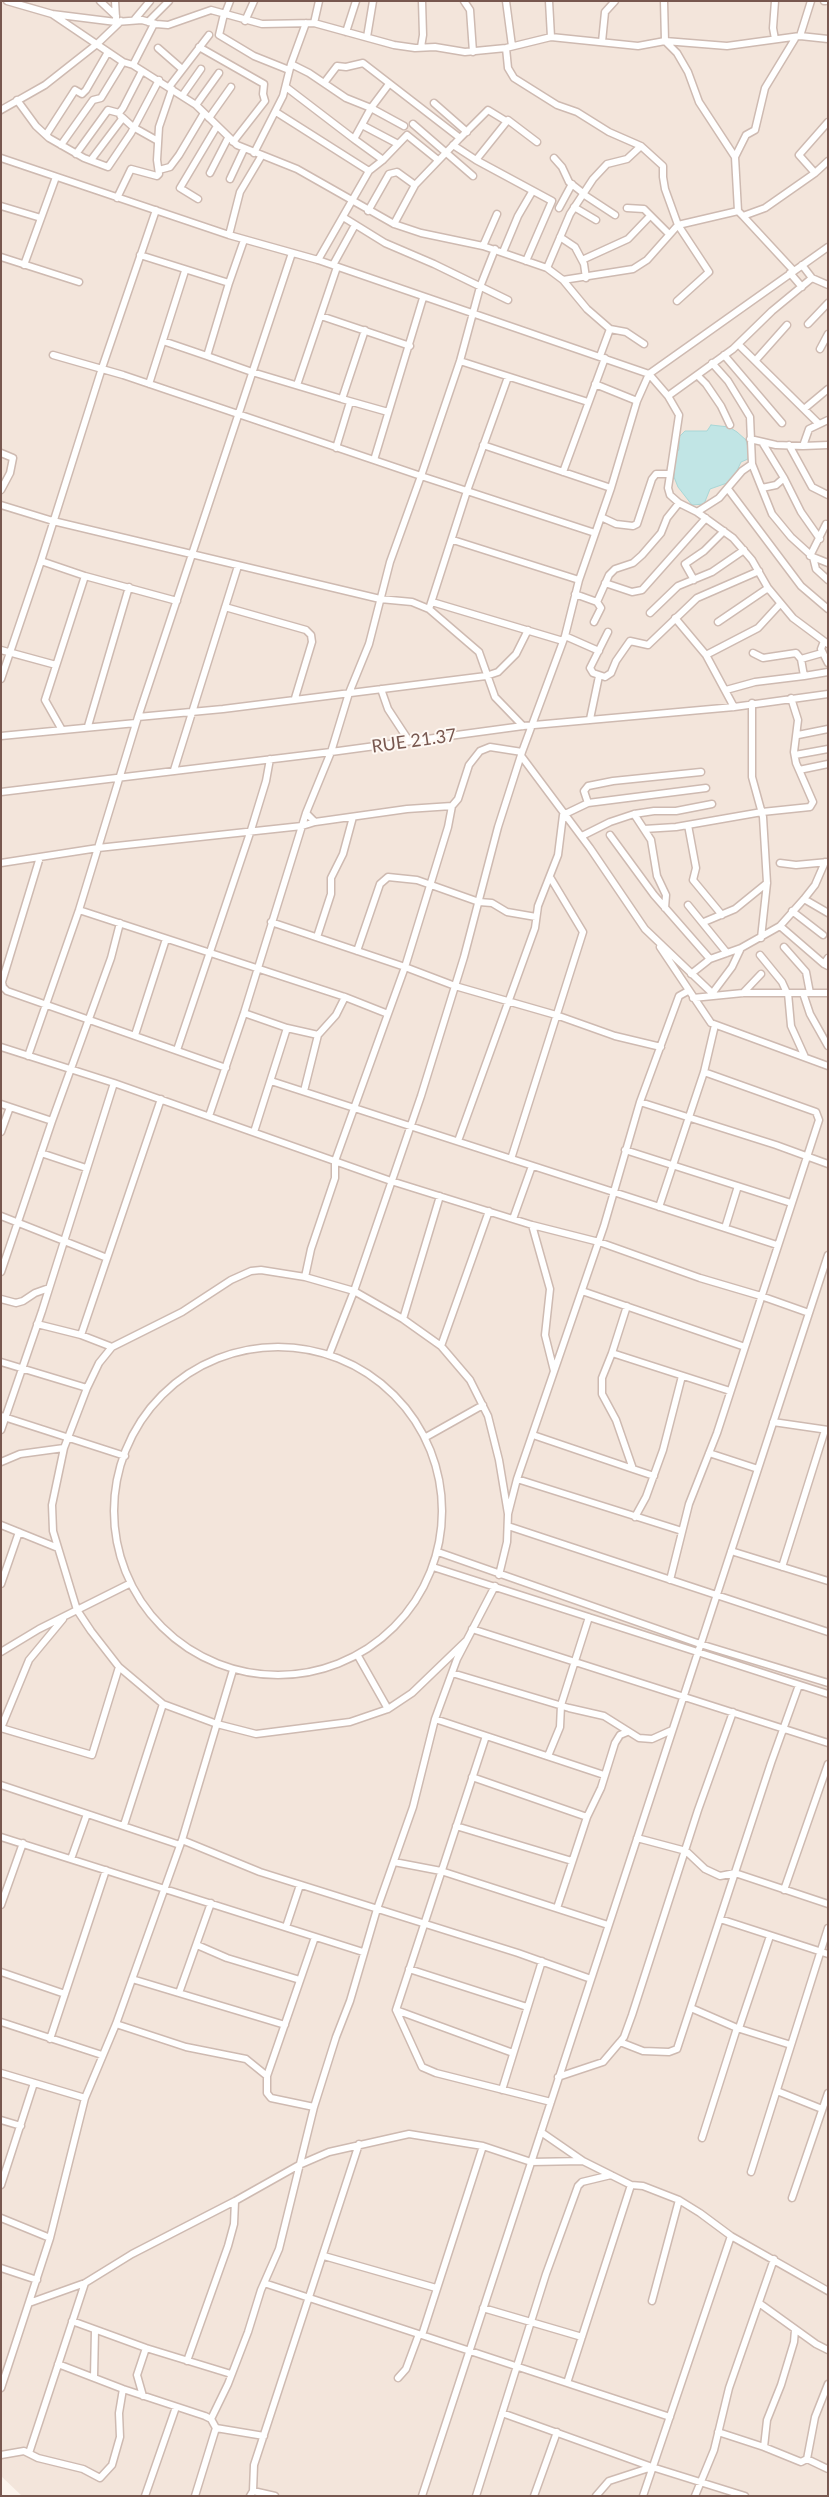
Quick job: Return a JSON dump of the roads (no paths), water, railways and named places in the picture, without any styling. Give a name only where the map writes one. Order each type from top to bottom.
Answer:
[{"type":"street","points":[[7,1],[52,14],[118,20],[135,19],[151,23],[180,22],[209,10],[245,21],[272,26],[314,23],[394,45],[473,52],[509,47],[551,37],[638,46],[665,41],[727,46],[798,36],[828,39]]},
{"type":"street","points":[[100,1],[118,20]]},
{"type":"street","points":[[115,1],[118,20]]},
{"type":"street","points":[[135,19],[150,1]]},
{"type":"street","points":[[134,64],[151,23],[168,1]]},
{"type":"street","points":[[230,1],[224,14],[219,35],[254,56],[290,67],[324,83],[346,98],[371,108],[404,126]]},
{"type":"street","points":[[245,21],[254,1]]},
{"type":"street","points":[[314,23],[319,1]]},
{"type":"street","points":[[346,32],[356,1]]},
{"type":"street","points":[[367,37],[373,1]]},
{"type":"street","points":[[421,47],[423,35],[422,1]]},
{"type":"street","points":[[464,1],[470,10],[473,52]]},
{"type":"street","points":[[506,1],[511,74],[521,83],[557,105],[577,112],[609,132],[641,146],[663,166],[662,177],[665,189],[678,225],[709,272],[677,301]]},
{"type":"street","points":[[549,1],[551,37]]},
{"type":"street","points":[[602,42],[605,12],[615,1]]},
{"type":"street","points":[[664,1],[665,41],[676,53],[688,72],[699,102],[735,156],[738,211],[802,286]]},
{"type":"street","points":[[775,1],[773,28],[775,39]]},
{"type":"street","points":[[735,156],[746,135],[755,130],[765,88],[798,36],[811,1]]},
{"type":"street","points":[[52,14],[123,62],[134,64],[196,105],[231,140],[244,149],[297,168],[394,224],[421,233],[495,249],[547,268],[564,280],[587,310],[610,330],[626,332],[644,344]]},
{"type":"street","points":[[1,110],[45,85],[97,44],[118,20]]},
{"type":"street","points":[[254,152],[276,112],[306,23]]},
{"type":"street","points":[[117,198],[131,169],[156,176],[159,170],[157,160],[158,140],[162,114],[170,88],[182,69],[209,35]]},
{"type":"street","points":[[199,47],[264,84],[262,94],[265,101],[231,140],[210,173]]},
{"type":"street","points":[[158,48],[182,69]]},
{"type":"street","points":[[46,135],[75,90],[82,94],[86,90],[108,52]]},
{"type":"street","points":[[61,145],[93,100],[101,98],[123,62]]},
{"type":"street","points":[[324,83],[336,66],[346,67],[360,62],[460,138]]},
{"type":"street","points":[[182,96],[201,68]]},
{"type":"street","points":[[91,160],[121,115],[142,71]]},
{"type":"street","points":[[196,105],[219,73]]},
{"type":"street","points":[[16,100],[36,126],[46,135],[76,154],[108,167],[134,126],[159,80]]},
{"type":"street","points":[[354,138],[371,108],[389,84]]},
{"type":"street","points":[[159,170],[170,166],[180,155],[207,115],[231,87]]},
{"type":"street","points":[[286,87],[383,160]]},
{"type":"street","points":[[434,103],[467,132]]},
{"type":"street","points":[[76,154],[108,110],[121,115],[134,126],[158,140]]},
{"type":"street","points":[[394,224],[415,185],[488,110],[506,121],[511,121],[538,142]]},
{"type":"street","points":[[276,112],[369,171]]},
{"type":"street","points":[[476,160],[506,121]]},
{"type":"street","points":[[815,173],[799,155],[828,122]]},
{"type":"street","points":[[413,124],[473,176]]},
{"type":"street","points":[[362,125],[398,144]]},
{"type":"street","points":[[198,199],[180,188],[217,126]]},
{"type":"street","points":[[318,260],[369,171],[408,135],[438,160]]},
{"type":"street","points":[[454,145],[476,160],[532,192],[552,201],[526,261]]},
{"type":"street","points":[[547,268],[574,207],[583,193],[607,164],[627,159],[641,146]]},
{"type":"street","points":[[230,179],[244,149]]},
{"type":"street","points":[[229,235],[240,192],[262,155]]},
{"type":"street","points":[[1,158],[244,240],[318,260],[423,298],[649,374],[675,406],[679,420],[669,474],[670,495],[679,503],[697,512],[724,531],[744,550],[780,604],[800,625],[826,642],[822,653]]},
{"type":"street","points":[[554,158],[572,184],[615,215]]},
{"type":"street","points":[[743,216],[771,204],[815,173],[828,161]]},
{"type":"street","points":[[368,210],[389,174],[397,172],[415,185]]},
{"type":"street","points":[[24,265],[56,177]]},
{"type":"street","points":[[559,208],[572,184]]},
{"type":"street","points":[[503,252],[518,216],[532,192]]},
{"type":"street","points":[[1,206],[41,218]]},
{"type":"street","points":[[574,207],[596,220]]},
{"type":"street","points":[[627,208],[632,210],[642,207],[668,234]]},
{"type":"street","points":[[1,679],[41,561],[102,368],[156,210]]},
{"type":"street","points":[[564,280],[586,278],[639,267],[678,225],[738,211]]},
{"type":"street","points":[[483,246],[496,214]]},
{"type":"street","points":[[343,216],[384,243],[434,264],[508,300]]},
{"type":"street","points":[[582,260],[628,239],[650,216]]},
{"type":"street","points":[[297,385],[321,316],[335,266],[356,225]]},
{"type":"street","points":[[560,237],[575,247],[582,260],[586,278]]},
{"type":"street","points":[[207,356],[244,240]]},
{"type":"street","points":[[329,1355],[354,1291],[410,1126],[455,986],[500,824],[532,725],[564,638],[579,580],[611,488],[637,401],[649,374],[828,247]]},
{"type":"street","points":[[209,1116],[244,1013],[306,813],[331,752],[349,694],[368,644],[390,562],[460,361],[480,287],[495,249]]},
{"type":"street","points":[[28,1056],[79,910],[137,720],[292,253]]},
{"type":"street","points":[[140,255],[229,283]]},
{"type":"street","points":[[1,257],[79,282]]},
{"type":"street","points":[[802,265],[812,278],[828,285]]},
{"type":"street","points":[[149,384],[185,270]]},
{"type":"street","points":[[820,282],[828,276]]},
{"type":"street","points":[[668,396],[738,344],[812,278]]},
{"type":"street","points":[[374,460],[423,298]]},
{"type":"street","points":[[808,324],[828,303]]},
{"type":"street","points":[[321,316],[410,346]]},
{"type":"street","points":[[755,361],[787,325]]},
{"type":"street","points":[[342,399],[365,330]]},
{"type":"street","points":[[563,472],[595,384],[610,330]]},
{"type":"street","points":[[820,349],[827,339]]},
{"type":"street","points":[[163,341],[252,372],[388,412]]},
{"type":"street","points":[[738,344],[819,424]]},
{"type":"street","points":[[53,355],[102,368],[336,448],[596,533]]},
{"type":"street","points":[[724,355],[782,423]]},
{"type":"street","points":[[460,361],[588,402]]},
{"type":"street","points":[[712,364],[728,381],[750,417],[752,464],[772,514],[790,537],[811,557],[816,569],[828,580]]},
{"type":"street","points":[[697,375],[706,384],[721,406],[730,425]]},
{"type":"street","points":[[429,609],[483,445],[508,377]]},
{"type":"street","points":[[595,384],[637,401]]},
{"type":"street","points":[[804,410],[828,389]]},
{"type":"street","points":[[336,448],[350,402]]},
{"type":"street","points":[[803,446],[809,429],[828,420]]},
{"type":"street","points":[[750,439],[789,445],[828,445]]},
{"type":"street","points":[[762,442],[784,478],[801,512],[820,539]]},
{"type":"street","points":[[483,445],[611,488]]},
{"type":"street","points":[[789,445],[812,486],[828,495]]},
{"type":"street","points":[[1,454],[13,458],[10,473],[1,490]]},
{"type":"street","points":[[697,512],[728,489],[742,471],[752,464]]},
{"type":"street","points":[[601,516],[621,525],[633,526],[637,524],[652,479],[656,474],[669,474]]},
{"type":"street","points":[[762,488],[776,485],[784,478]]},
{"type":"street","points":[[728,489],[801,586],[828,609]]},
{"type":"street","points":[[597,602],[605,583],[615,569],[633,563],[642,555],[661,533],[667,518],[679,503]]},
{"type":"street","points":[[1,505],[53,521],[238,566],[380,599],[412,602],[429,609],[478,652],[495,697],[523,726]]},
{"type":"street","points":[[605,583],[626,591],[642,590],[706,518]]},
{"type":"street","points":[[811,557],[826,524]]},
{"type":"street","points":[[694,580],[685,564],[704,551],[724,531]]},
{"type":"street","points":[[452,540],[579,580]]},
{"type":"street","points":[[650,613],[678,586],[712,572],[744,550]]},
{"type":"street","points":[[811,557],[828,563]]},
{"type":"street","points":[[41,561],[85,576],[177,601]]},
{"type":"street","points":[[174,770],[238,566]]},
{"type":"street","points":[[608,632],[590,668],[592,673],[605,677],[611,673],[616,661],[630,641],[648,645],[700,596],[759,571]]},
{"type":"street","points":[[62,730],[45,700],[85,576]]},
{"type":"street","points":[[88,726],[129,587]]},
{"type":"street","points":[[718,622],[768,588]]},
{"type":"street","points":[[575,594],[597,602],[601,608],[594,622]]},
{"type":"street","points":[[432,602],[528,630],[564,638],[598,651]]},
{"type":"street","points":[[706,655],[758,628],[780,604]]},
{"type":"street","points":[[225,607],[298,628],[311,635],[312,642],[295,698]]},
{"type":"street","points":[[675,618],[706,655],[734,707]]},
{"type":"street","points":[[1,736],[62,730],[295,698],[349,694],[486,676],[498,672],[516,654],[528,630]]},
{"type":"street","points":[[1,650],[56,666]]},
{"type":"street","points":[[753,653],[764,658],[796,652],[801,659],[804,676]]},
{"type":"street","points":[[801,659],[822,653]]},
{"type":"street","points":[[822,653],[828,663]]},
{"type":"street","points":[[726,690],[754,682],[828,672]]},
{"type":"street","points":[[590,719],[599,676]]},
{"type":"street","points":[[381,689],[388,709],[410,741]]},
{"type":"street","name":"RUE 21.37","points":[[1,792],[331,752],[523,726],[734,707],[828,694]]},
{"type":"street","points":[[644,829],[688,825],[762,812],[810,807],[812,805],[795,755],[798,720],[791,698]]},
{"type":"street","points":[[752,703],[752,777],[762,812],[767,883],[761,938]]},
{"type":"street","points":[[798,735],[828,729]]},
{"type":"street","points":[[305,1277],[311,1249],[335,1178],[335,1161],[405,967],[448,827],[452,806],[458,799],[469,764],[480,751],[490,747],[522,755],[564,815],[582,836],[645,929],[711,994]]},
{"type":"street","points":[[795,755],[828,749]]},
{"type":"street","points":[[177,1050],[251,830],[266,781],[270,759]]},
{"type":"street","points":[[799,770],[828,764]]},
{"type":"street","points":[[588,803],[584,791],[588,786],[613,781],[701,772]]},
{"type":"street","points":[[564,815],[588,803],[706,788]]},
{"type":"street","points":[[582,836],[610,822],[634,814],[654,811],[676,811],[712,804]]},
{"type":"street","points":[[1,863],[98,848],[302,826],[315,822],[408,809],[452,806]]},
{"type":"street","points":[[306,813],[315,822]]},
{"type":"street","points":[[634,814],[651,840],[657,876],[666,895],[666,908]]},
{"type":"street","points":[[458,1142],[507,1001],[533,934],[536,917],[559,848],[564,815]]},
{"type":"street","points":[[317,937],[331,894],[331,878],[343,854],[353,818]]},
{"type":"street","points":[[688,825],[696,868],[692,880],[722,915]]},
{"type":"street","points":[[610,835],[666,908],[710,959]]},
{"type":"street","points":[[40,857],[2,982],[7,991],[90,1018],[226,1068]]},
{"type":"street","points":[[691,974],[710,959],[741,948],[780,926],[815,885],[827,862]]},
{"type":"street","points":[[780,863],[796,865],[827,862]]},
{"type":"street","points":[[357,951],[383,880],[388,877],[409,878],[479,902],[492,903],[506,912],[536,917]]},
{"type":"street","points":[[511,1159],[583,932],[550,877]]},
{"type":"street","points":[[704,922],[722,915],[746,901],[767,883]]},
{"type":"street","points":[[804,899],[827,911]]},
{"type":"street","points":[[688,904],[727,953]]},
{"type":"street","points":[[79,910],[388,1014]]},
{"type":"street","points":[[792,911],[823,935]]},
{"type":"street","points":[[271,922],[405,967],[455,986],[615,1036],[661,1047]]},
{"type":"street","points":[[1,1272],[52,1121],[90,1018],[120,923]]},
{"type":"street","points":[[780,926],[827,963]]},
{"type":"street","points":[[653,937],[707,1020],[715,1025],[828,1066]]},
{"type":"street","points":[[135,1035],[166,939]]},
{"type":"street","points":[[784,947],[806,972],[807,993],[819,1031],[828,1046]]},
{"type":"street","points":[[711,994],[732,967],[741,948]]},
{"type":"street","points":[[760,955],[782,982],[788,993],[791,1026],[805,1057]]},
{"type":"street","points":[[742,993],[761,974]]},
{"type":"street","points":[[508,1514],[517,1479],[598,1242],[624,1150],[640,1102],[679,996],[688,991]]},
{"type":"street","points":[[692,998],[711,994],[828,993]]},
{"type":"street","points":[[304,1091],[318,1035],[336,1015],[345,998]]},
{"type":"street","points":[[244,1013],[287,1028],[318,1035]]},
{"type":"street","points":[[659,1207],[704,1072],[715,1025]]},
{"type":"street","points":[[254,1132],[287,1028]]},
{"type":"street","points":[[819,1031],[828,1028]]},
{"type":"street","points":[[1,1047],[161,1099],[391,1181],[532,1225],[598,1242],[700,1278],[761,1296],[809,1313]]},
{"type":"street","points":[[670,1580],[688,1504],[710,1453],[819,1120],[816,1112],[704,1072]]},
{"type":"street","points":[[271,1081],[777,1245]]},
{"type":"street","points":[[1,1430],[4,1416],[38,1324],[114,1083]]},
{"type":"street","points":[[81,1335],[161,1099]]},
{"type":"street","points":[[640,1102],[828,1164]]},
{"type":"street","points":[[1,1104],[52,1121]]},
{"type":"street","points":[[1,1132],[10,1107]]},
{"type":"street","points":[[624,1150],[791,1203]]},
{"type":"street","points":[[41,1153],[86,1168]]},
{"type":"street","points":[[513,1219],[532,1166]]},
{"type":"street","points":[[725,1228],[738,1186]]},
{"type":"street","points":[[403,1319],[440,1196]]},
{"type":"street","points":[[441,1346],[489,1211]]},
{"type":"street","points":[[1,1216],[107,1258]]},
{"type":"street","points":[[532,1225],[550,1289],[545,1335],[554,1372]]},
{"type":"street","points":[[422,2496],[828,1255]]},
{"type":"street","points":[[466,1641],[424,1684],[388,1708],[350,1722],[256,1734],[217,1724],[162,1704],[119,1667],[90,1632],[77,1610],[53,1531],[52,1505],[64,1448],[87,1388],[99,1363],[112,1347],[182,1312],[231,1280],[251,1271],[261,1270],[305,1277],[354,1291],[403,1319],[441,1346],[470,1380],[483,1405],[493,1433],[508,1514],[508,1526],[499,1575]]},
{"type":"street","points":[[1,1299],[16,1302],[23,1301],[35,1293],[49,1288]]},
{"type":"street","points":[[582,1291],[745,1347]]},
{"type":"street","points":[[627,1306],[602,1378],[602,1394],[616,1420],[634,1469]]},
{"type":"street","points":[[38,1324],[81,1335],[112,1347]]},
{"type":"street","points":[[260,1348],[300,1348],[329,1355],[348,1362],[386,1386],[406,1407],[426,1437],[436,1463],[443,1497],[443,1518],[438,1552],[433,1567],[414,1604],[399,1623],[381,1640],[358,1656],[326,1669],[289,1676],[252,1674],[233,1670],[212,1662],[174,1639],[157,1624],[129,1584],[117,1545],[114,1523],[117,1479],[131,1439],[154,1405],[171,1386],[202,1366],[226,1356],[260,1348]]},
{"type":"street","points":[[612,1353],[730,1391]]},
{"type":"street","points":[[1,1362],[87,1388]]},
{"type":"street","points":[[635,1517],[644,1503],[672,1423],[682,1376]]},
{"type":"street","points":[[426,1437],[483,1405]]},
{"type":"street","points":[[4,1416],[125,1456]]},
{"type":"street","points":[[773,1422],[827,1430],[782,1567]]},
{"type":"street","points":[[532,1435],[654,1476]]},
{"type":"street","points":[[1,1462],[20,1454],[64,1448]]},
{"type":"street","points":[[710,1453],[758,1469]]},
{"type":"street","points":[[517,1479],[682,1531]]},
{"type":"street","points":[[1,1526],[58,1548]]},
{"type":"street","points":[[508,1526],[636,1567],[716,1597],[828,1632]]},
{"type":"street","points":[[1,1584],[19,1532]]},
{"type":"street","points":[[731,1551],[828,1581]]},
{"type":"street","points":[[438,1552],[700,1644],[828,1683]]},
{"type":"street","points":[[433,1567],[697,1654],[828,1694]]},
{"type":"street","points":[[1,1652],[129,1584]]},
{"type":"street","points":[[211,2419],[225,2393],[284,2233],[314,2107],[377,1909],[413,1807],[435,1718],[466,1641],[495,1586]]},
{"type":"street","points":[[66,1616],[30,1660],[1,1728],[92,1755],[119,1667]]},
{"type":"street","points":[[548,1756],[560,1727],[561,1705],[589,1617]]},
{"type":"street","points":[[472,1629],[828,1743]]},
{"type":"street","points":[[358,1656],[388,1708]]},
{"type":"street","points":[[1,2388],[50,2238],[85,2098],[116,2024],[181,1842],[233,1670]]},
{"type":"street","points":[[452,1673],[604,1716],[639,1738],[652,1739],[672,1730]]},
{"type":"street","points":[[620,2042],[643,2051],[669,2052],[677,2049],[799,1685]]},
{"type":"street","points":[[124,1826],[162,1704]]},
{"type":"street","points":[[558,2077],[603,2062],[624,2037],[700,1805],[733,1712]]},
{"type":"street","points":[[435,1718],[604,1774]]},
{"type":"street","points":[[557,1908],[587,1817],[613,1755],[615,1743],[620,1734],[627,1732]]},
{"type":"street","points":[[486,1736],[396,2010],[422,2067],[550,2102]]},
{"type":"street","points":[[784,1890],[828,1764]]},
{"type":"street","points":[[472,1777],[587,1817]]},
{"type":"street","points":[[1,1785],[124,1826],[181,1842],[300,1885],[426,1923],[591,1979]]},
{"type":"street","points":[[71,1859],[87,1814]]},
{"type":"street","points":[[456,1826],[572,1861]]},
{"type":"street","points":[[1,1836],[363,1952]]},
{"type":"street","points":[[637,1838],[686,1851],[700,1866],[720,1876],[735,1874],[828,1904]]},
{"type":"street","points":[[1,1905],[23,1843]]},
{"type":"street","points":[[394,1862],[441,1872],[608,1925]]},
{"type":"street","points":[[50,2039],[106,1870]]},
{"type":"street","points":[[286,1927],[300,1885]]},
{"type":"street","points":[[179,1993],[211,1903]]},
{"type":"street","points":[[720,1919],[828,1954]]},
{"type":"street","points":[[751,2172],[828,1928]]},
{"type":"street","points":[[702,2138],[770,1936]]},
{"type":"street","points":[[314,2107],[271,2098],[267,2093],[267,2076],[315,1937]]},
{"type":"street","points":[[197,1945],[227,1958],[300,1980]]},
{"type":"street","points":[[502,2090],[542,1961]]},
{"type":"street","points":[[409,1969],[527,2007]]},
{"type":"street","points":[[1,1972],[65,1994]]},
{"type":"street","points":[[132,1979],[285,2025]]},
{"type":"street","points":[[691,2008],[738,2028],[791,2045]]},
{"type":"street","points":[[396,2010],[513,2053]]},
{"type":"street","points":[[1,2022],[102,2055]]},
{"type":"street","points":[[116,2024],[186,2047],[246,2059],[267,2076]]},
{"type":"street","points":[[1,2073],[85,2098]]},
{"type":"street","points":[[1,2185],[3,2171],[21,2126],[34,2083]]},
{"type":"street","points":[[777,2091],[822,2109]]},
{"type":"street","points":[[792,2198],[828,2093]]},
{"type":"street","points":[[1,2120],[21,2126]]},
{"type":"street","points":[[541,2132],[583,2162],[631,2184],[644,2186],[679,2200],[731,2236],[828,2291]]},
{"type":"street","points":[[29,2303],[85,2283],[132,2254],[235,2201],[299,2165],[329,2152],[359,2144],[409,2134],[483,2146],[531,2162],[583,2162]]},
{"type":"street","points":[[275,2496],[252,2493],[254,2465],[324,2256],[359,2144]]},
{"type":"street","points":[[398,2378],[406,2369],[421,2335],[483,2146]]},
{"type":"street","points":[[476,2496],[531,2322],[578,2186],[582,2182],[611,2175]]},
{"type":"street","points":[[567,2383],[631,2184]]},
{"type":"street","points":[[652,2301],[679,2200]]},
{"type":"street","points":[[187,2361],[228,2246],[234,2224],[235,2201]]},
{"type":"street","points":[[1,2218],[50,2238]]},
{"type":"street","points":[[643,2496],[731,2236]]},
{"type":"street","points":[[324,2256],[436,2288]]},
{"type":"street","points":[[695,2496],[700,2481],[707,2469],[729,2388],[774,2259]]},
{"type":"street","points":[[1,2268],[37,2280]]},
{"type":"street","points":[[29,2453],[85,2283]]},
{"type":"street","points":[[264,2283],[670,2417]]},
{"type":"street","points":[[759,2302],[795,2330],[828,2350]]},
{"type":"street","points":[[483,2308],[582,2337]]},
{"type":"street","points":[[72,2321],[146,2348],[231,2374]]},
{"type":"street","points":[[94,2377],[95,2330]]},
{"type":"street","points":[[764,2447],[767,2420],[781,2385],[794,2342],[795,2330]]},
{"type":"street","points":[[143,2396],[137,2375],[146,2348]]},
{"type":"street","points":[[58,2364],[123,2389],[211,2419],[216,2428],[195,2496]]},
{"type":"street","points":[[807,2460],[815,2416],[828,2384]]},
{"type":"street","points":[[1,2455],[20,2450],[38,2458],[83,2469],[100,2478],[112,2465],[120,2437],[119,2413],[123,2389]]},
{"type":"street","points":[[145,2496],[176,2407]]},
{"type":"street","points":[[502,2413],[652,2466],[745,2496]]},
{"type":"street","points":[[216,2428],[264,2436]]},
{"type":"street","points":[[534,2496],[557,2432]]},
{"type":"street","points":[[718,2432],[764,2447],[801,2462],[807,2460],[828,2469]]},
{"type":"street","points":[[596,2496],[609,2481],[652,2466]]},
{"type":"water","points":[[711,425],[729,427],[737,432],[746,440],[750,455],[748,459],[741,462],[734,477],[727,483],[710,489],[704,504],[692,505],[678,487],[674,477],[675,456],[679,449],[679,437],[685,431],[707,431]]}]
